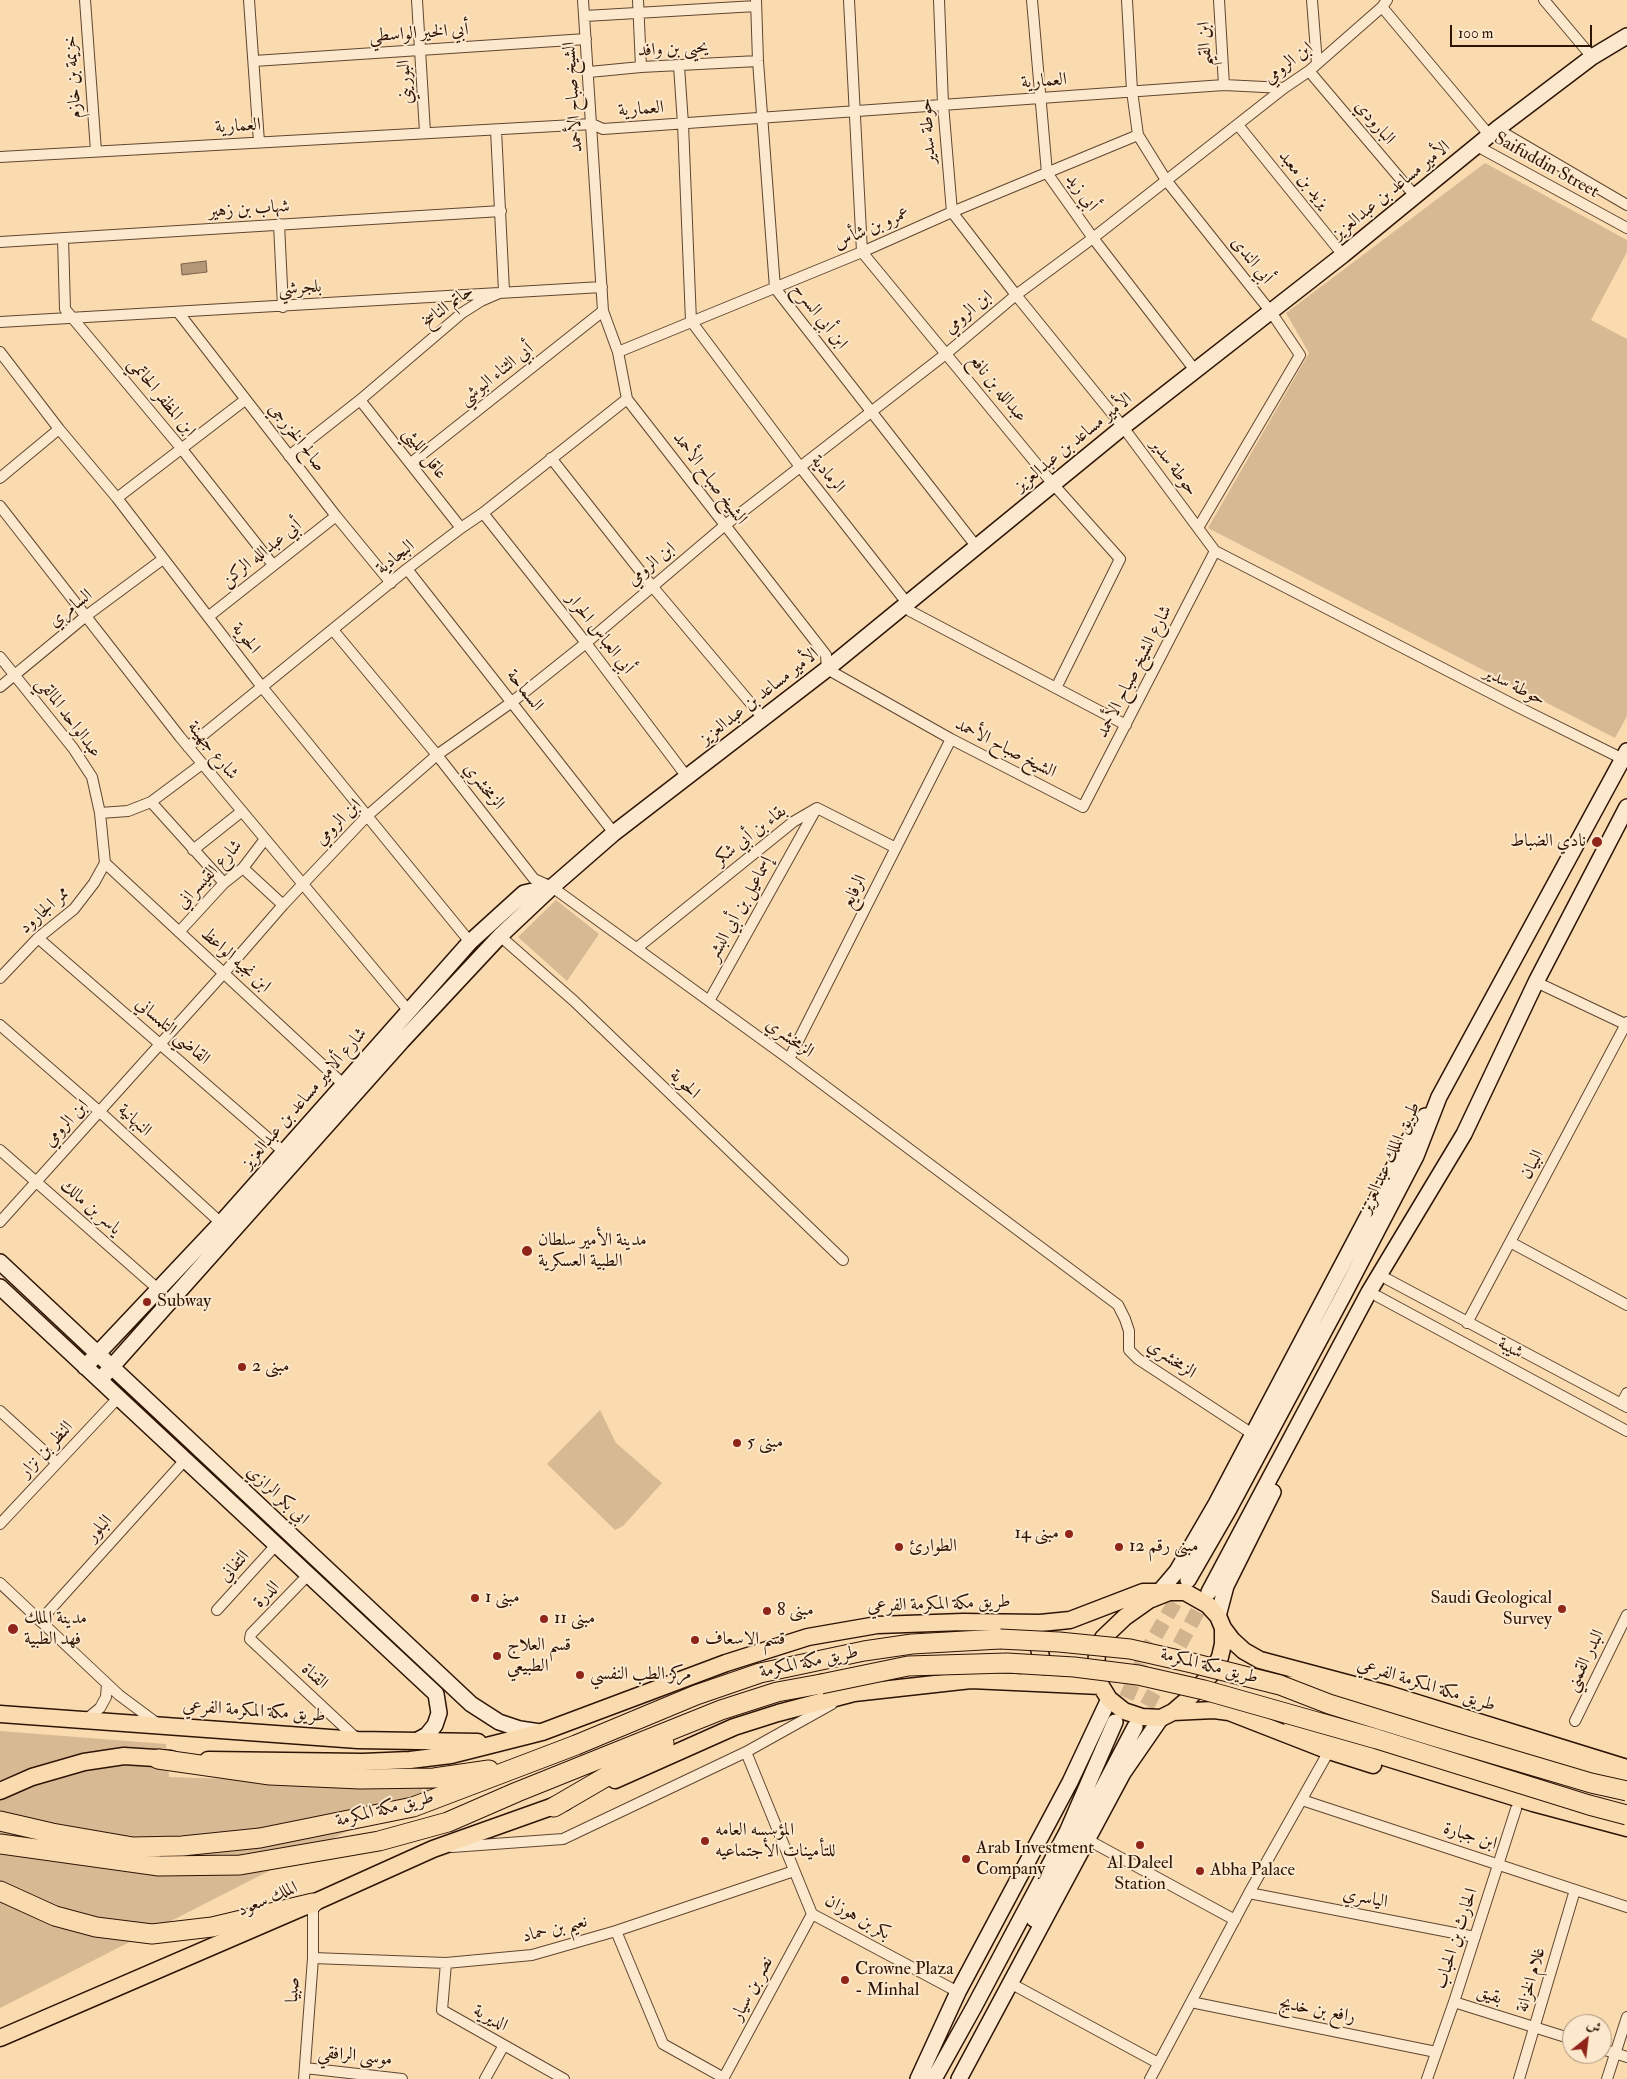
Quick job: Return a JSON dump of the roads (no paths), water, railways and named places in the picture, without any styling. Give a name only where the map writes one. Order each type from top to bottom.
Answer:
[{"type":"highway","name":"طريق مكة المكرمة","points":[[0,1821],[52,1833],[133,1847],[182,1846],[260,1838],[413,1807],[576,1745],[696,1695],[760,1673],[864,1651],[912,1644],[1000,1639],[1059,1642],[1130,1649],[1280,1685],[1330,1704],[1436,1737],[1592,1783],[1627,1791]]},
{"type":"highway","name":"طريق مكة المكرمة","points":[[0,1844],[159,1866],[240,1865],[379,1841],[448,1822],[517,1792],[721,1710],[776,1692],[908,1666],[1007,1664],[1074,1668],[1138,1675],[1204,1690],[1377,1739],[1589,1806],[1627,1815]]},
{"type":"highway","points":[[1280,1685],[1323,1689],[1358,1696],[1606,1773],[1624,1767]]},
{"type":"highway","points":[[554,1807],[721,1710]]},
{"type":"highway","points":[[158,1759],[270,1775],[360,1779],[434,1778],[522,1765]]},
{"type":"highway","points":[[0,1891],[55,1916],[96,1928],[152,1934],[212,1927],[314,1903]]},
{"type":"main road","name":"الأمير مساعد بن عبدالعزيز","points":[[112,1367],[377,1070],[500,936],[552,887],[614,833],[827,668],[1194,369],[1271,312],[1494,132],[1592,57],[1627,36]]},
{"type":"main road","name":"طريق الملك عبدالعزيز","points":[[1188,1580],[1348,1288],[1416,1156],[1439,1097],[1625,755]]},
{"type":"main road","points":[[959,2079],[1123,1772],[1167,1715],[1212,1673],[1220,1657],[1221,1622],[1226,1586],[1298,1443],[1464,1134],[1536,982],[1627,807]]},
{"type":"main road","name":"شارع ألامير مساعد بن عبدالعزيز","points":[[86,1367],[221,1223],[470,942],[524,893],[552,887]]},
{"type":"main road","points":[[365,1060],[373,1062],[377,1070]]},
{"type":"main road","points":[[1161,1594],[1177,1571],[1254,1435],[1406,1144],[1439,1097]]},
{"type":"main road","points":[[1209,1592],[1369,1292],[1464,1134]]},
{"type":"main road","name":"ابي بكر الرازي","points":[[0,1262],[471,1704],[499,1722],[520,1729],[542,1732]]},
{"type":"main road","name":"ابي بكر الرازي","points":[[0,1287],[436,1694],[439,1713],[435,1726],[427,1735],[416,1741]]},
{"type":"main road","points":[[100,1380],[112,1367]]},
{"type":"main road","name":"طريق مكة المكرمة الفرعي","points":[[0,1714],[358,1740],[505,1742],[542,1732],[726,1663],[808,1637],[876,1625],[963,1622],[1040,1623],[1070,1620],[1143,1592],[1161,1594]]},
{"type":"main road","points":[[1221,1622],[1198,1599],[1185,1592],[1161,1594],[1149,1600],[1125,1617],[1103,1638],[1097,1654],[1097,1661],[1105,1693],[1124,1711],[1142,1717],[1214,1710],[1229,1712],[1329,1751],[1516,1809],[1533,1803]]},
{"type":"main road","points":[[963,1622],[1025,1638],[1038,1644],[1041,1657],[1035,1672],[1004,1681]]},
{"type":"main road","name":"طريق مكة المكرمة الفرعي","points":[[1221,1622],[1232,1640],[1244,1651],[1260,1660],[1388,1694],[1624,1767]]},
{"type":"main road","points":[[554,1807],[734,1727],[854,1693],[971,1680],[1004,1681],[1105,1693]]},
{"type":"main road","points":[[918,2079],[958,1992],[1070,1782],[1105,1693]]},
{"type":"main road","points":[[1262,1706],[1314,1732],[1368,1752],[1533,1803],[1627,1828]]},
{"type":"main road","points":[[934,2079],[1067,1832],[1116,1722]]},
{"type":"main road","points":[[949,2079],[1135,1727]]},
{"type":"main road","points":[[0,1791],[13,1784],[57,1769],[84,1762],[124,1756],[158,1759],[363,1762],[410,1760],[451,1755],[505,1742]]},
{"type":"main road","name":"الملك سعود","points":[[0,2038],[314,1903],[433,1849],[554,1807]]},
{"type":"main road","points":[[0,2031],[20,2028]]},
{"type":"street","name":"خزيمة بن خازم","points":[[85,0],[96,151]]},
{"type":"street","points":[[249,0],[259,142]]},
{"type":"street","name":"البوريني","points":[[418,0],[425,132]]},
{"type":"street","name":"الشيخ صباح الأحمد","points":[[584,0],[603,311],[618,352],[627,398],[724,526],[826,655],[827,668],[951,740],[1083,807]]},
{"type":"street","points":[[638,0],[641,67]]},
{"type":"street","points":[[849,0],[862,252]]},
{"type":"street","name":"حوطة سدير","points":[[939,0],[943,104],[952,212],[1123,427],[1215,551],[1520,708],[1625,755]]},
{"type":"street","name":"أبي زيد","points":[[1032,0],[1047,173],[1093,238],[1194,369]]},
{"type":"street","name":"أبي الندى","points":[[1127,0],[1132,91],[1138,135],[1166,180],[1271,312],[1300,355],[1198,528]]},
{"type":"street","name":"ابن القيم","points":[[1219,0],[1224,86]]},
{"type":"street","points":[[1312,0],[1313,68]]},
{"type":"street","points":[[1544,0],[1592,57]]},
{"type":"street","points":[[585,16],[756,3]]},
{"type":"street","name":"ابن أبي السرح","points":[[756,3],[758,61],[775,288],[976,546]]},
{"type":"street","name":"ابن الرومي","points":[[0,1222],[161,1044],[301,884],[367,816],[437,755],[512,702],[586,643],[724,526],[947,353],[1016,294],[1093,238],[1284,88],[1313,68],[1385,3]]},
{"type":"street","name":"Saifuddin Street","points":[[1385,3],[1494,132],[1627,205]]},
{"type":"street","name":"أبي الخير الواسطي","points":[[254,61],[586,39]]},
{"type":"street","name":"يحيى بن وافد","points":[[589,72],[641,67],[758,61]]},
{"type":"street","points":[[679,66],[691,321]]},
{"type":"street","name":"البارودي","points":[[1313,68],[1415,196]]},
{"type":"street","name":"العمارية","points":[[0,157],[592,124],[603,129],[1224,86],[1284,88]]},
{"type":"street","name":"يزيد بن معبد","points":[[1238,125],[1343,255]]},
{"type":"street","points":[[496,130],[504,291]]},
{"type":"street","name":"عمرو بن شأس","points":[[618,352],[862,252],[952,212],[1138,135]]},
{"type":"street","name":"Saifuddin Street","points":[[1477,146],[1627,228]]},
{"type":"street","name":"شهاب بن زهير","points":[[0,242],[501,211]]},
{"type":"street","points":[[279,224],[283,307]]},
{"type":"street","name":"ابن المظفر الحاتمي","points":[[63,238],[65,309],[75,318],[181,448],[273,565]]},
{"type":"street","name":"عبدالله بن نافع","points":[[862,252],[1054,484],[1120,559],[1056,688]]},
{"type":"street","name":"بلجرشي","points":[[0,322],[283,307],[504,291],[602,287]]},
{"type":"street","name":"حاتم الناسخ","points":[[289,456],[360,400],[462,313],[481,301],[504,291]]},
{"type":"street","name":"أبي الثناء البوشي","points":[[411,464],[603,311]]},
{"type":"street","name":"صالح الخزرجي","points":[[178,312],[336,516],[391,583]]},
{"type":"street","name":"الرمادية","points":[[691,321],[801,468],[908,603],[910,611],[1126,725]]},
{"type":"street","name":"الحوية","points":[[0,352],[59,429],[117,498],[262,687],[470,942]]},
{"type":"street","name":"البجادية","points":[[188,747],[407,569],[483,513],[627,398]]},
{"type":"street","points":[[117,498],[245,400]]},
{"type":"street","name":"عاقل الليثي","points":[[360,400],[461,528]]},
{"type":"street","points":[[0,478],[59,429]]},
{"type":"street","points":[[551,458],[652,586],[763,718]]},
{"type":"street","name":"شارع جهينة","points":[[0,506],[188,747],[408,1010]]},
{"type":"street","name":"أبي العباس الحرار","points":[[483,513],[586,643],[687,777]]},
{"type":"street","name":"أبي عبدالله الركن","points":[[208,617],[336,516]]},
{"type":"street","name":"شارع الشيخ صباح الأحمد","points":[[1083,807],[1215,551]]},
{"type":"street","name":"السامري","points":[[0,687],[86,616],[163,559]]},
{"type":"street","name":"السماحة","points":[[407,569],[614,833]]},
{"type":"street","name":"الزمخشري","points":[[333,630],[437,755],[534,879],[552,887],[637,948],[1118,1305],[1129,1331],[1130,1350],[1138,1359],[1254,1435]]},
{"type":"street","name":"عبدالواحد المالقي","points":[[0,657],[73,748],[92,777],[100,813],[105,863]]},
{"type":"street","name":"الرفايع","points":[[789,1059],[951,740]]},
{"type":"street","points":[[100,813],[128,812],[152,802],[202,764]]},
{"type":"street","points":[[152,802],[224,883]]},
{"type":"street","points":[[817,808],[896,848]]},
{"type":"street","name":"بقاء بن أبي شكر","points":[[637,948],[793,822],[817,808]]},
{"type":"street","name":"إسماعيل بن أبي البشر","points":[[709,1001],[817,808]]},
{"type":"street","points":[[193,850],[241,812]]},
{"type":"street","name":"شارع القيسراني","points":[[179,932],[224,883],[243,868],[265,839]]},
{"type":"street","name":"ابن نجيه الواعظ","points":[[105,863],[343,1084]]},
{"type":"street","name":"ممر الجارود","points":[[0,978],[38,938],[78,904],[105,863]]},
{"type":"street","points":[[243,868],[283,905]]},
{"type":"street","name":"الحوية","points":[[500,936],[574,1001],[843,1260]]},
{"type":"street","name":"القاضي التلمساني","points":[[38,938],[284,1152]]},
{"type":"street","points":[[1536,982],[1627,1024]]},
{"type":"street","name":"البيان","points":[[1467,1323],[1627,1024]]},
{"type":"street","name":"النبهانية","points":[[0,1025],[100,1112],[221,1223]]},
{"type":"street","name":"ياسر بن مالك","points":[[0,1150],[159,1290]]},
{"type":"street","points":[[1510,1242],[1627,1304]]},
{"type":"street","name":"شيبة","points":[[1387,1279],[1624,1405]]},
{"type":"street","name":"شيبة","points":[[1377,1296],[1627,1431]]},
{"type":"street","points":[[1624,1405],[1627,1393]]},
{"type":"street","name":"النظر بن نزار","points":[[0,1524],[118,1398]]},
{"type":"street","points":[[0,1411],[58,1463]]},
{"type":"street","name":"البلور","points":[[40,1621],[185,1460]]},
{"type":"street","name":"التفاني","points":[[217,1610],[276,1545]]},
{"type":"street","name":"الدرة","points":[[250,1637],[308,1575]]},
{"type":"street","points":[[0,1584],[107,1684],[132,1706],[160,1725]]},
{"type":"street","name":"البدر القمني","points":[[1574,1721],[1627,1615]]},
{"type":"street","name":"القناة","points":[[250,1637],[358,1740]]},
{"type":"street","points":[[77,1720],[89,1716],[100,1708],[106,1697],[107,1684]]},
{"type":"street","points":[[433,1849],[563,1840],[746,1752],[777,1733],[854,1693]]},
{"type":"street","points":[[1150,2079],[1248,1893],[1329,1751]]},
{"type":"street","name":"بكر بن هوزان","points":[[746,1752],[812,1914],[958,1992]]},
{"type":"street","name":"ابن جبارة","points":[[1302,1800],[1499,1863],[1627,1907]]},
{"type":"street","name":"الحارث بن الحباب","points":[[1427,2079],[1454,2002],[1516,1809]]},
{"type":"street","points":[[1088,1840],[1235,1920]]},
{"type":"street","name":"نعيم بن حماد","points":[[313,1958],[446,1963],[532,1955],[616,1931],[794,1871]]},
{"type":"street","name":"غلام الخزانة","points":[[1518,2079],[1535,2028],[1575,1890]]},
{"type":"street","name":"الياسري","points":[[1248,1893],[1475,1937]]},
{"type":"street","name":"صبيا","points":[[304,2079],[313,1958],[314,1903]]},
{"type":"street","name":"نصر بن سيار","points":[[724,2078],[812,1914]]},
{"type":"street","points":[[616,1931],[663,2044],[724,2078]]},
{"type":"street","name":"الديرية","points":[[446,1963],[442,2010],[564,2079]]},
{"type":"street","points":[[1010,1983],[1158,2063]]},
{"type":"street","name":"رافع بن خديج","points":[[1191,2002],[1436,2052]]},
{"type":"street","name":"بقيق","points":[[1454,2002],[1562,2036]]},
{"type":"street","points":[[1607,2079],[1627,2017]]},
{"type":"street","points":[[485,2079],[504,2045]]},
{"type":"street","points":[[1612,2052],[1627,2057]]},
{"type":"street","name":"موسى الرافقي","points":[[305,2068],[402,2079]]},
{"type":"tunnel","points":[[1117,1719],[1149,1647],[1186,1583]]},
{"type":"tunnel","points":[[1136,1726],[1208,1592]]},
{"type":"place","name":"نادي الضباط","points":[[1597,842]]},
{"type":"place","name":"مدينة الأمير سلطان الطبية العسكرية","points":[[527,1251]]},
{"type":"place","name":"Subway","points":[[147,1302]]},
{"type":"place","name":"مبنى 2","points":[[242,1367]]},
{"type":"place","name":"مبنى 5","points":[[737,1443]]},
{"type":"place","name":"مبنى 14","points":[[1069,1534]]},
{"type":"place","name":"الطوارئ","points":[[899,1547]]},
{"type":"place","name":"مبنى رقم 12","points":[[1119,1547]]},
{"type":"place","name":"مبنى 1","points":[[475,1598]]},
{"type":"place","name":"Saudi Geological Survey","points":[[1562,1609]]},
{"type":"place","name":"مبنى 8","points":[[767,1611]]},
{"type":"place","name":"مبنى 11","points":[[544,1619]]},
{"type":"place","name":"مدينة الملك فهد الطبية","points":[[13,1629]]},
{"type":"place","name":"قسم الاسعاف","points":[[695,1640]]},
{"type":"place","name":"قسم العلاج الطبيعي","points":[[497,1656]]},
{"type":"place","name":"مركز الطب النفسي","points":[[580,1675]]},
{"type":"place","name":"المؤسسه العامه للتأمينات الأجتماعيه","points":[[705,1841]]},
{"type":"place","name":"Al Daleel Station","points":[[1140,1845]]},
{"type":"place","name":"Arab Investment Company","points":[[966,1859]]},
{"type":"place","name":"Abha Palace","points":[[1200,1871]]},
{"type":"place","name":"Crowne Plaza - Minhal","points":[[845,1980]]}]
